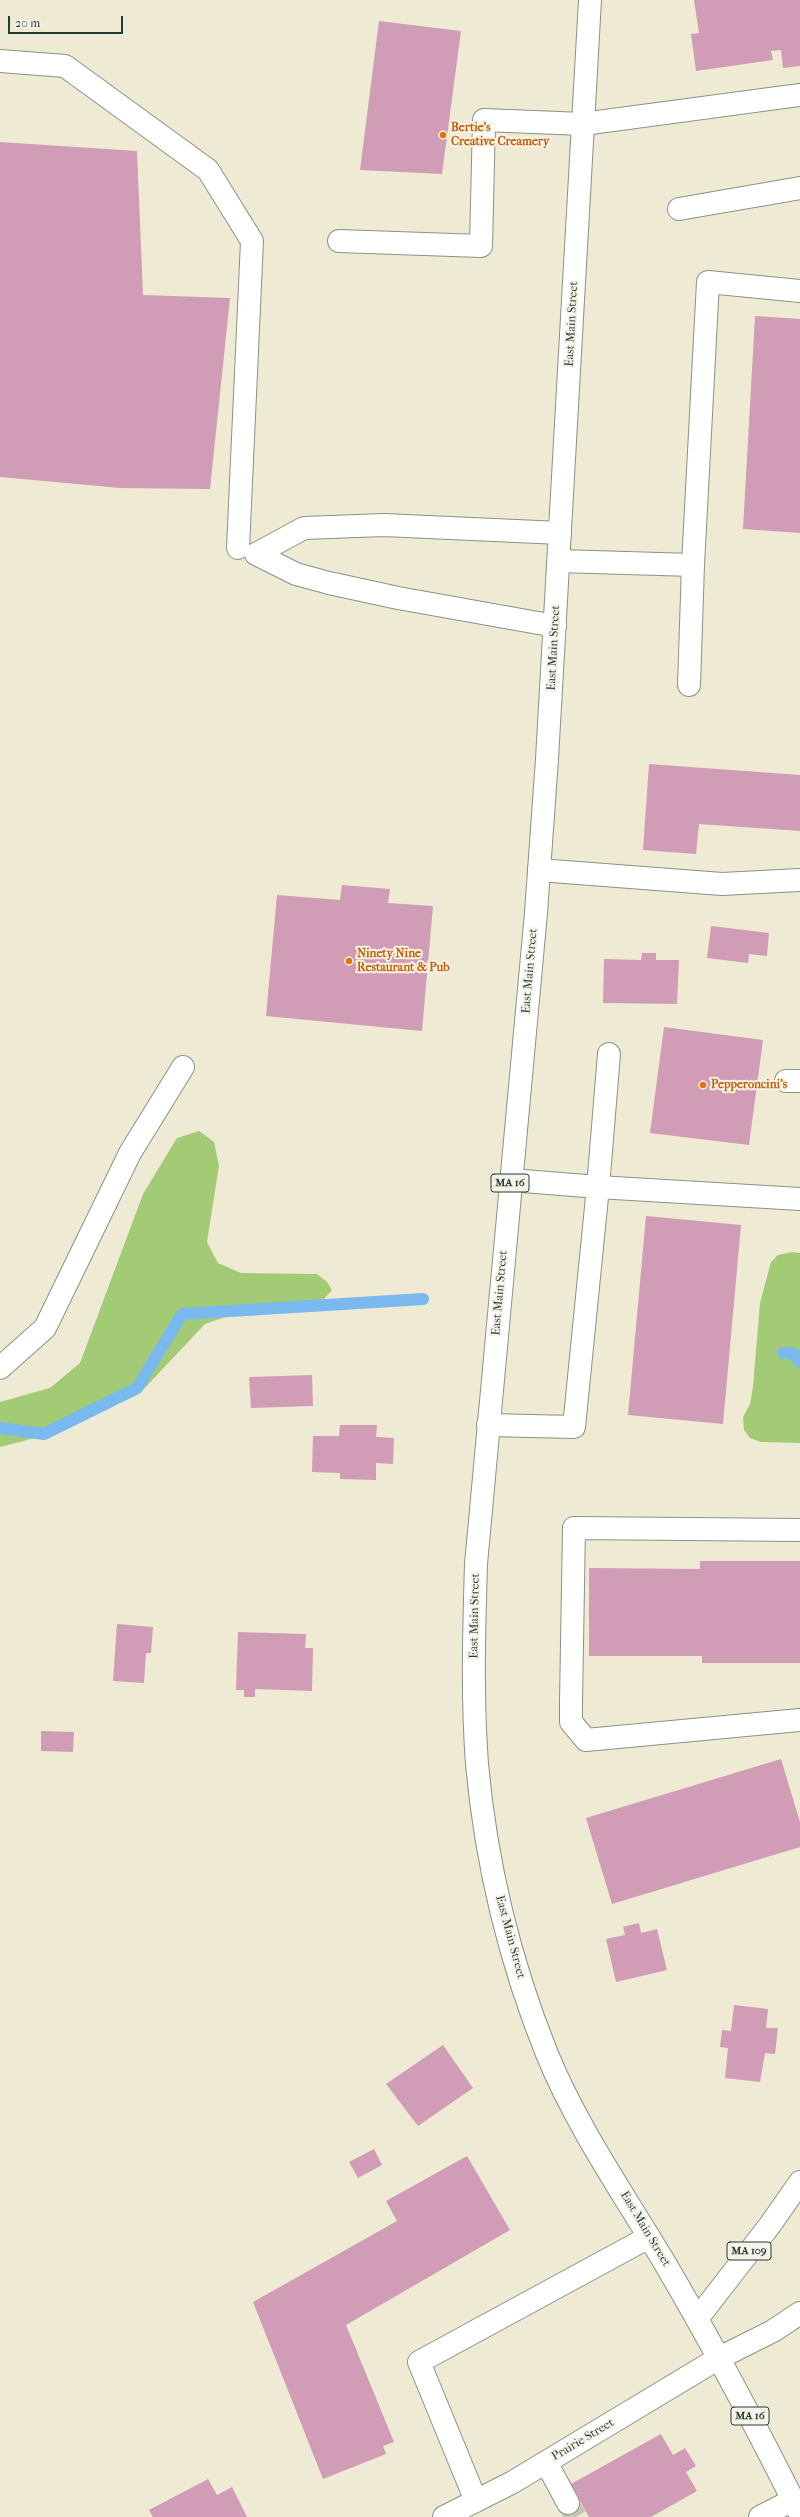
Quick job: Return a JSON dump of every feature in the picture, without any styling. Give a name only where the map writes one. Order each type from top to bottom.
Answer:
[{"type":"main road","name":"East Main Street","points":[[590,0],[559,561],[539,870],[476,1564],[474,1668],[477,1764],[489,1852],[508,1936],[532,2012],[548,2055],[581,2122],[719,2358],[796,2507]]},
{"type":"main road","points":[[0,61],[65,66],[208,170],[252,241],[238,548]]},
{"type":"main road","points":[[339,241],[481,246],[484,120],[583,124],[800,95]]},
{"type":"main road","points":[[679,209],[800,188]]},
{"type":"main road","points":[[688,685],[708,282],[800,290]]},
{"type":"main road","points":[[555,626],[398,598],[329,583],[296,574],[256,554],[304,528],[384,525],[560,533]]},
{"type":"main road","points":[[559,561],[693,564]]},
{"type":"main road","points":[[539,870],[722,884],[800,880]]},
{"type":"main road","points":[[488,1425],[574,1427],[598,1187],[609,1054]]},
{"type":"main road","points":[[0,1368],[46,1328],[130,1153],[184,1067]]},
{"type":"main road","points":[[510,1180],[598,1187],[800,1199]]},
{"type":"main road","points":[[800,1530],[574,1528],[571,1722],[586,1740],[800,1720]]},
{"type":"main road","name":"MA 109","points":[[697,2319],[774,2220],[800,2182]]},
{"type":"main road","points":[[476,2501],[419,2362],[649,2237]]},
{"type":"main road","name":"Prairie Street","points":[[444,2517],[546,2462],[719,2358],[773,2331],[800,2313]]},
{"type":"main road","points":[[546,2462],[568,2503]]},
{"type":"main road","points":[[760,2517],[796,2507]]},
{"type":"green space","points":[[199,1131],[214,1142],[219,1166],[207,1242],[218,1263],[241,1273],[317,1274],[327,1282],[332,1290],[324,1299],[308,1305],[240,1312],[205,1324],[140,1393],[58,1432],[0,1447],[0,1402],[50,1388],[80,1363],[143,1194],[177,1138]]},
{"type":"green space","points":[[792,1252],[800,1253],[800,1443],[761,1442],[750,1438],[744,1430],[743,1417],[750,1404],[753,1387],[760,1303],[771,1262],[778,1255]]},
{"type":"building","points":[[694,0],[800,0],[800,66],[783,68],[781,50],[771,51],[773,60],[696,71],[691,34],[699,33]]},
{"type":"building","points":[[379,21],[461,31],[442,174],[360,170]]},
{"type":"building","points":[[0,142],[137,151],[143,295],[230,298],[210,489],[120,488],[0,477]]},
{"type":"building","points":[[755,316],[800,319],[800,533],[743,529]]},
{"type":"building","points":[[649,764],[800,775],[800,831],[699,824],[696,854],[643,850]]},
{"type":"building","name":"Ninety Nine Restaurant & Pub","points":[[342,885],[390,889],[388,903],[433,906],[422,1031],[266,1016],[277,895],[340,900]]},
{"type":"building","points":[[711,926],[769,933],[767,956],[749,954],[748,963],[707,958]]},
{"type":"building","points":[[642,953],[656,953],[656,960],[679,960],[677,1004],[603,1003],[604,959],[641,960]]},
{"type":"building","points":[[664,1027],[763,1040],[749,1145],[650,1133]]},
{"type":"building","points":[[646,1216],[741,1225],[723,1424],[628,1415]]},
{"type":"building","points":[[312,1375],[313,1406],[251,1408],[249,1377]]},
{"type":"building","points":[[340,1425],[377,1425],[376,1437],[394,1438],[393,1464],[376,1463],[376,1480],[340,1479],[340,1473],[312,1472],[313,1436],[339,1436]]},
{"type":"building","points":[[700,1561],[800,1561],[800,1663],[702,1663],[702,1656],[589,1656],[589,1568],[700,1569]]},
{"type":"building","points":[[117,1624],[153,1627],[151,1653],[146,1653],[144,1683],[113,1681]]},
{"type":"building","points":[[238,1632],[306,1634],[305,1648],[313,1648],[312,1691],[255,1689],[255,1697],[244,1697],[244,1690],[236,1690]]},
{"type":"building","points":[[41,1731],[74,1732],[73,1752],[41,1751]]},
{"type":"building","points":[[781,1759],[800,1822],[800,1847],[612,1904],[586,1818]]},
{"type":"building","points":[[639,1923],[641,1933],[657,1929],[667,1970],[616,1982],[606,1939],[625,1935],[623,1927]]},
{"type":"building","points":[[734,2005],[768,2009],[766,2028],[778,2028],[775,2054],[765,2053],[760,2082],[725,2078],[728,2048],[720,2047],[722,2030],[731,2031]]},
{"type":"building","points":[[443,2045],[473,2088],[418,2126],[386,2084]]},
{"type":"building","points":[[374,2149],[382,2165],[358,2178],[349,2162]]},
{"type":"building","points":[[467,2156],[510,2230],[346,2325],[394,2442],[383,2446],[386,2454],[323,2479],[253,2302],[397,2221],[386,2201]]},
{"type":"building","points":[[661,2434],[673,2455],[685,2448],[696,2466],[686,2472],[697,2491],[651,2517],[589,2517],[571,2484]]},
{"type":"building","points":[[208,2479],[217,2495],[232,2487],[247,2517],[153,2517],[149,2510]]},
{"type":"waterway","points":[[0,1428],[44,1434],[137,1388],[182,1314],[423,1299]]},
{"type":"waterway","points":[[783,1353],[793,1353],[800,1362]]},
{"type":"tunnel","points":[[568,2503],[576,2517]]},
{"type":"place","name":"Bertie's Creative Creamery","points":[[443,135]]},
{"type":"place","name":"Ninety Nine Restaurant & Pub","points":[[349,961]]},
{"type":"place","name":"Pepperoncini's","points":[[703,1085]]}]
